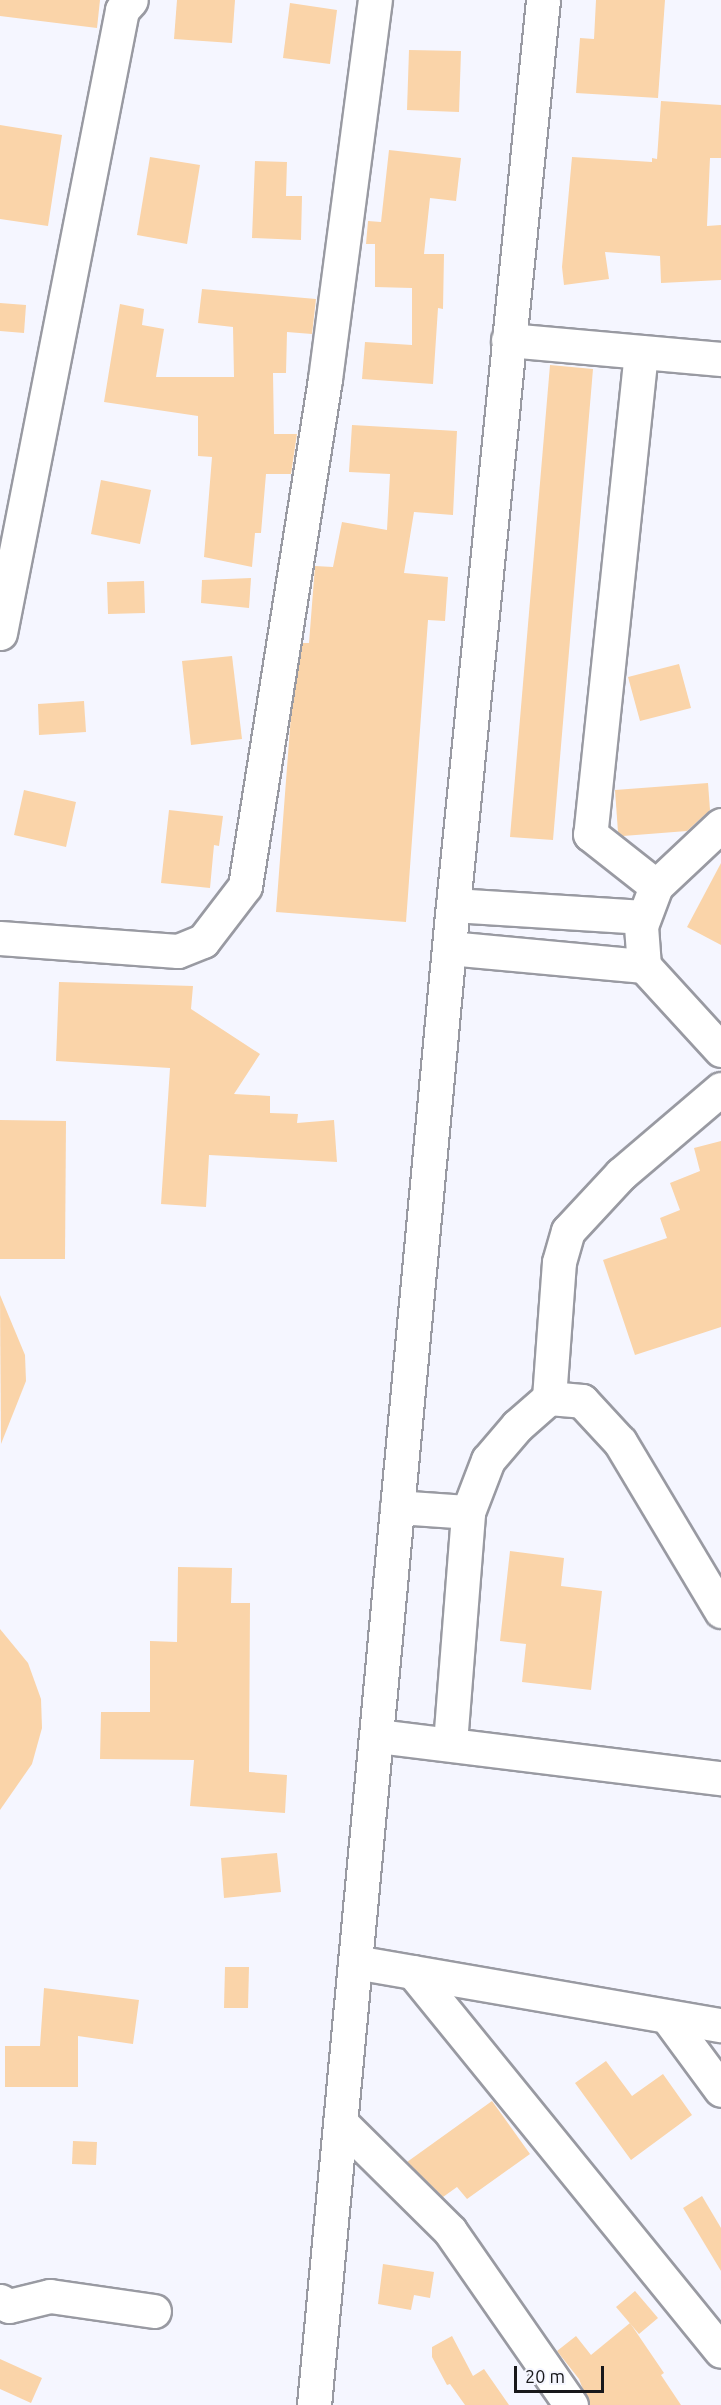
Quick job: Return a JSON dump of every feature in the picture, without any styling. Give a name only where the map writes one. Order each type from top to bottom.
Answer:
[{"type":"street","points":[[0,633],[122,10],[130,0]]},
{"type":"street","points":[[0,938],[178,951],[210,934],[245,886],[325,379],[375,0]]},
{"type":"street","points":[[314,2405],[453,905],[543,0]]},
{"type":"street","points":[[508,340],[721,359]]},
{"type":"street","points":[[640,352],[590,834],[656,886]]},
{"type":"street","points":[[721,825],[656,886],[641,926],[644,966],[721,1050]]},
{"type":"street","points":[[453,905],[644,917]]},
{"type":"street","points":[[449,948],[644,966]]},
{"type":"street","points":[[450,1743],[468,1512],[488,1460],[516,1426],[549,1398],[559,1262],[568,1231],[621,1174],[721,1089]]},
{"type":"street","points":[[549,1398],[582,1401],[620,1442],[713,1574],[721,1611]]},
{"type":"street","points":[[397,1507],[468,1512]]},
{"type":"street","points":[[377,1736],[450,1743],[721,1778]]},
{"type":"street","points":[[355,1962],[669,2018],[721,2025]]},
{"type":"street","points":[[413,1972],[721,2351]]},
{"type":"street","points":[[669,2018],[721,2090]]},
{"type":"street","points":[[340,2122],[450,2231],[571,2405]]},
{"type":"street","points":[[0,2301],[9,2306],[50,2296],[153,2311]]},
{"type":"building","points":[[0,0],[100,0],[97,28],[0,16]]},
{"type":"building","points":[[177,0],[235,0],[232,43],[174,39]]},
{"type":"building","points":[[596,0],[665,0],[658,98],[576,93],[580,38],[594,39]]},
{"type":"building","points":[[290,3],[337,10],[330,64],[283,58]]},
{"type":"building","points":[[409,50],[461,51],[459,112],[407,110]]},
{"type":"building","points":[[661,101],[721,105],[721,158],[710,158],[707,226],[721,225],[721,280],[661,283],[660,256],[605,252],[609,279],[564,285],[562,267],[572,157],[652,162],[652,158],[657,159]]},
{"type":"building","points":[[0,125],[62,135],[48,226],[0,219]]},
{"type":"building","points":[[389,150],[461,158],[456,201],[430,198],[424,254],[444,254],[443,309],[438,308],[433,384],[362,379],[365,342],[412,345],[412,288],[375,287],[375,244],[366,244],[368,221],[381,222]]},
{"type":"building","points":[[150,157],[200,165],[187,244],[137,235]]},
{"type":"building","points":[[255,161],[287,162],[286,196],[302,196],[301,240],[252,238]]},
{"type":"building","points":[[202,289],[316,299],[312,334],[287,332],[286,373],[273,373],[274,434],[297,434],[291,474],[266,474],[261,533],[255,533],[252,567],[204,557],[212,457],[198,456],[198,416],[104,402],[120,304],[144,309],[142,325],[164,329],[156,377],[234,377],[233,327],[198,323]]},
{"type":"building","points":[[0,303],[26,305],[24,333],[0,331]]},
{"type":"building","points":[[550,365],[593,369],[553,840],[510,837]]},
{"type":"building","points":[[352,425],[457,431],[453,515],[414,512],[404,573],[448,577],[445,621],[428,620],[406,922],[276,912],[291,715],[302,643],[309,643],[315,566],[333,567],[342,522],[387,530],[390,474],[349,472]]},
{"type":"building","points":[[101,480],[151,490],[140,544],[91,534]]},
{"type":"building","points":[[251,578],[249,608],[201,603],[202,580]]},
{"type":"building","points":[[144,581],[145,613],[108,614],[107,582]]},
{"type":"building","points":[[232,656],[242,739],[191,745],[182,661]]},
{"type":"building","points":[[679,664],[691,708],[640,721],[628,677]]},
{"type":"building","points":[[84,701],[86,732],[39,735],[38,704]]},
{"type":"building","points":[[708,783],[710,810],[687,831],[623,836],[618,832],[615,790]]},
{"type":"building","points":[[24,790],[76,802],[66,847],[14,835]]},
{"type":"building","points":[[169,810],[223,816],[219,846],[214,845],[210,888],[161,883]]},
{"type":"building","points":[[721,863],[721,945],[687,927]]},
{"type":"building","points":[[59,982],[193,986],[191,1009],[260,1054],[234,1094],[270,1096],[270,1113],[298,1114],[297,1123],[334,1120],[337,1162],[209,1155],[206,1207],[161,1204],[170,1068],[56,1061]]},
{"type":"building","points":[[0,1120],[66,1121],[65,1259],[0,1259]]},
{"type":"building","points":[[721,1141],[721,1327],[635,1355],[603,1260],[667,1238],[660,1218],[680,1210],[670,1183],[700,1171],[694,1148]]},
{"type":"building","points":[[0,1295],[25,1355],[26,1381],[1,1444]]},
{"type":"building","points":[[510,1551],[564,1558],[561,1586],[602,1591],[591,1690],[522,1682],[526,1644],[500,1641]]},
{"type":"building","points":[[178,1567],[232,1568],[231,1603],[250,1603],[249,1772],[287,1775],[285,1813],[190,1806],[194,1760],[100,1759],[101,1712],[150,1712],[150,1641],[177,1642]]},
{"type":"building","points":[[0,1629],[28,1663],[41,1699],[42,1728],[32,1764],[0,1810]]},
{"type":"building","points":[[277,1853],[281,1892],[224,1898],[221,1858]]},
{"type":"building","points":[[225,1967],[249,1967],[248,2008],[224,2008]]},
{"type":"building","points":[[44,1988],[139,2000],[133,2044],[78,2036],[78,2087],[5,2087],[5,2046],[40,2046]]},
{"type":"building","points":[[606,2061],[632,2096],[663,2074],[692,2115],[631,2160],[575,2083]]},
{"type":"building","points":[[492,2101],[530,2154],[467,2199],[457,2187],[443,2197],[407,2162]]},
{"type":"building","points":[[73,2141],[97,2142],[96,2165],[72,2164]]},
{"type":"building","points":[[702,2196],[721,2228],[721,2271],[683,2208]]},
{"type":"building","points":[[383,2264],[434,2272],[430,2298],[414,2295],[411,2310],[378,2304]]},
{"type":"building","points":[[635,2291],[658,2318],[639,2334],[616,2307]]},
{"type":"building","points":[[630,2323],[664,2373],[661,2375],[681,2405],[589,2405],[579,2379],[557,2351],[576,2336],[591,2355]]},
{"type":"building","points":[[452,2336],[473,2376],[484,2369],[509,2405],[465,2405],[450,2384],[447,2385],[432,2357],[432,2347]]},
{"type":"building","points":[[0,2359],[42,2378],[31,2403],[0,2389]]}]
